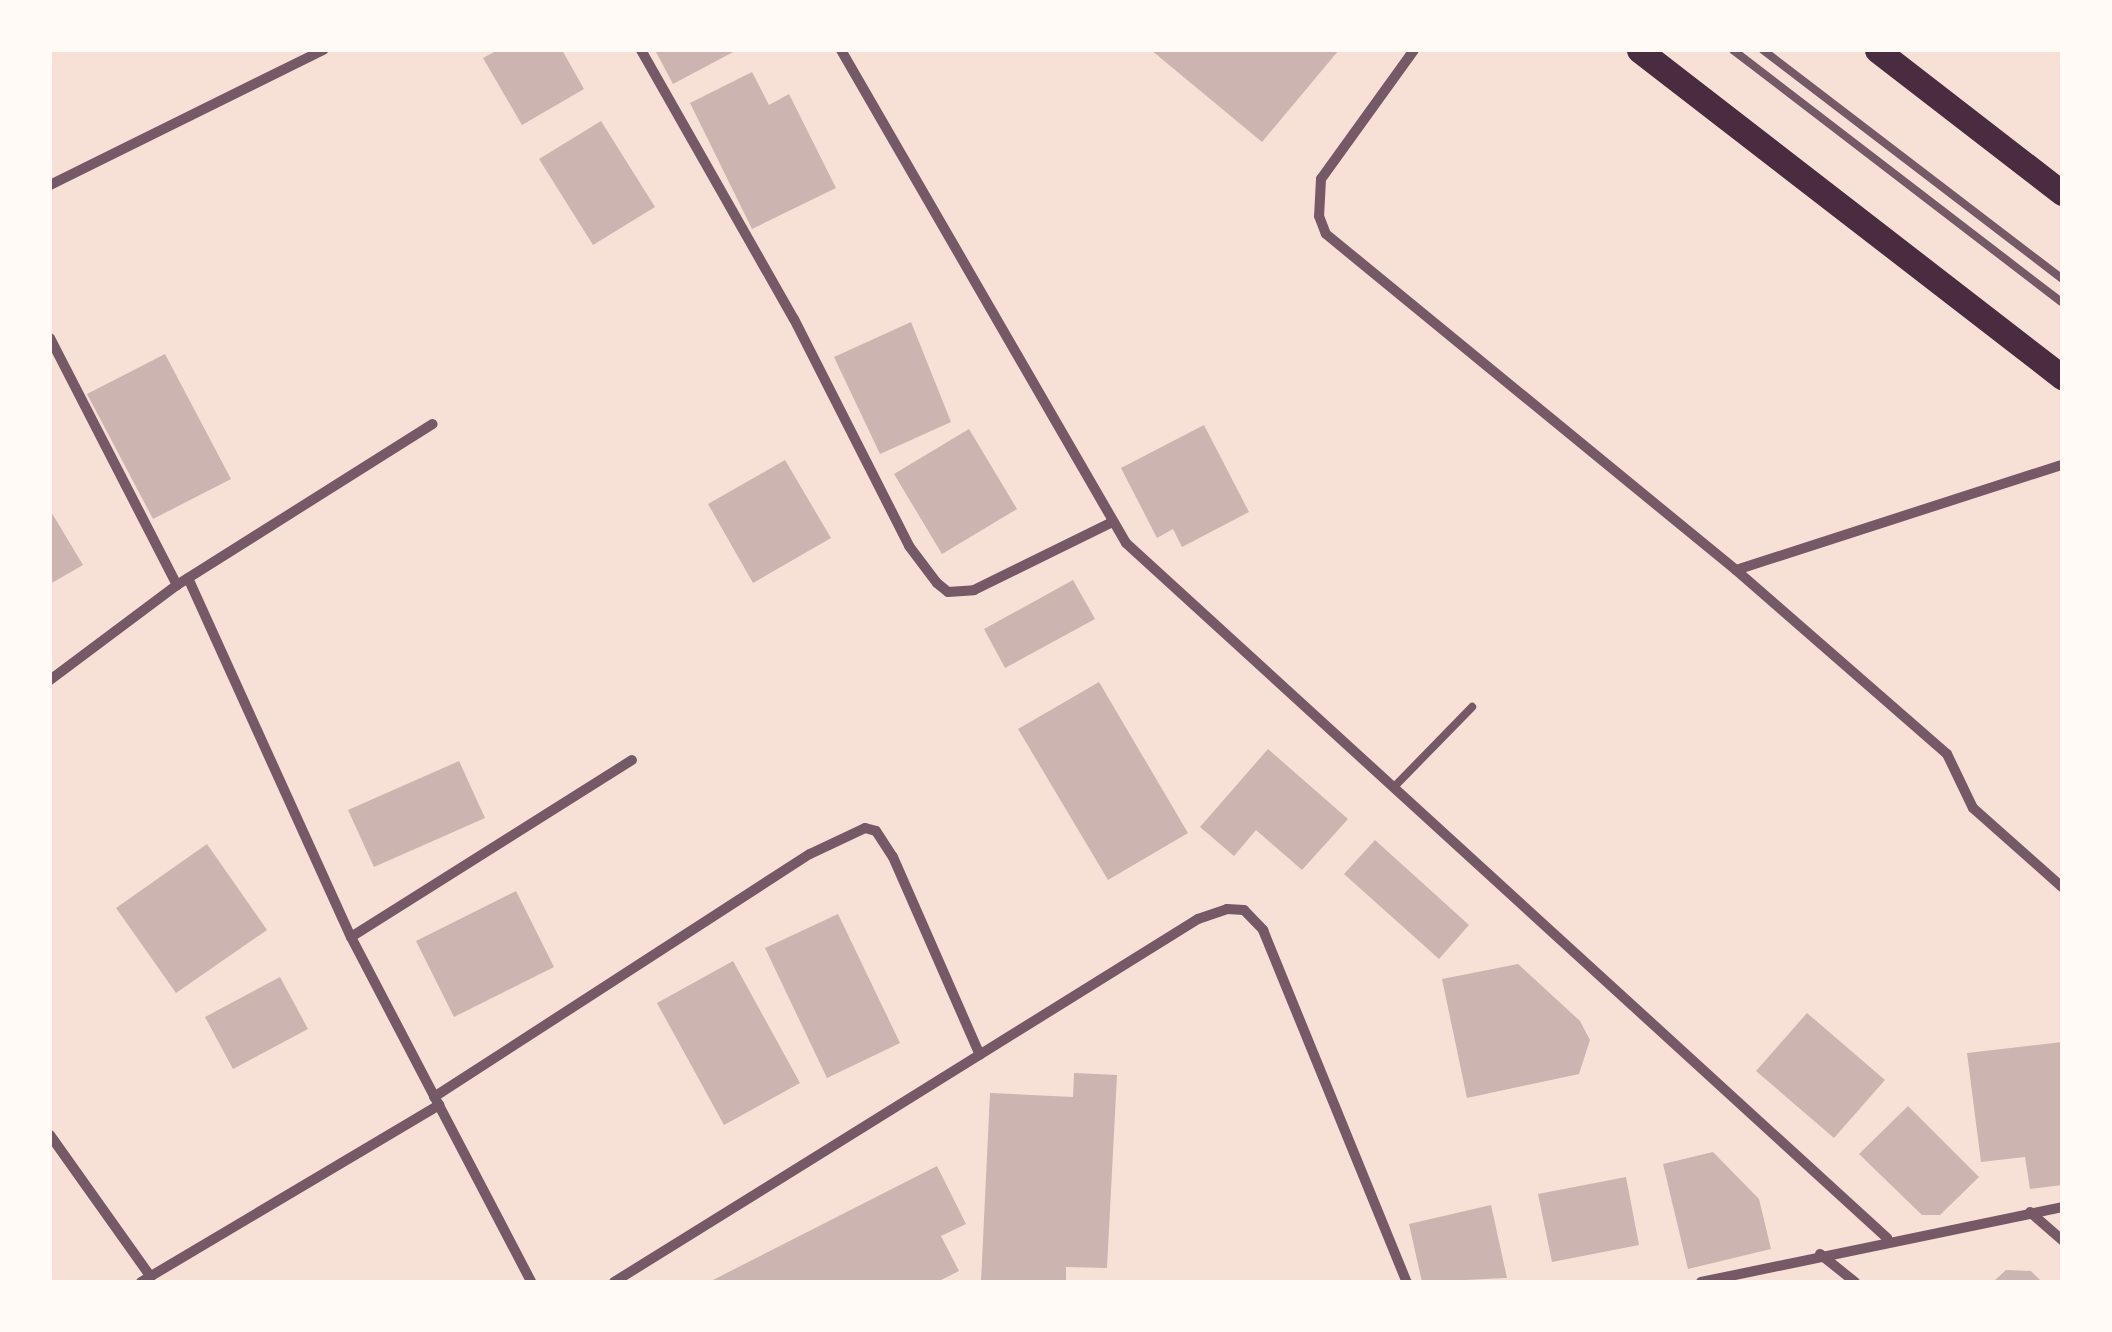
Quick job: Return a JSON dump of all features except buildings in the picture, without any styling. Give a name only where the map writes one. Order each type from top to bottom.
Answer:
[{"type":"main road","points":[[1639,50],[2062,377]]},
{"type":"main road","points":[[1878,50],[2062,193]]},
{"type":"street","points":[[50,185],[323,50]]},
{"type":"street","points":[[640,50],[794,319],[909,546],[937,583],[948,592],[974,590],[1110,522]]},
{"type":"street","points":[[841,50],[1110,522],[1887,1238]]},
{"type":"street","points":[[1414,50],[1320,178],[1319,216],[1326,234],[1736,570],[1947,754],[1973,808],[2062,888]]},
{"type":"street","points":[[50,338],[182,582],[350,937],[531,1282]]},
{"type":"street","points":[[50,680],[182,582],[433,424]]},
{"type":"street","points":[[1736,570],[2062,465]]},
{"type":"street","points":[[350,937],[632,760]]},
{"type":"street","points":[[50,1135],[146,1279],[437,1101],[810,854],[864,828],[876,831],[893,857],[980,1055]]},
{"type":"street","points":[[614,1282],[1198,919],[1244,910],[1263,930],[1406,1282]]},
{"type":"street","points":[[1701,1282],[1887,1238],[2062,1206]]},
{"type":"street","points":[[2030,1212],[2062,1240]]},
{"type":"street","points":[[1820,1254],[1855,1282]]},
{"type":"lane","points":[[1733,50],[2062,302]]},
{"type":"lane","points":[[1763,50],[2062,279]]},
{"type":"lane","points":[[1394,786],[1472,707]]}]
